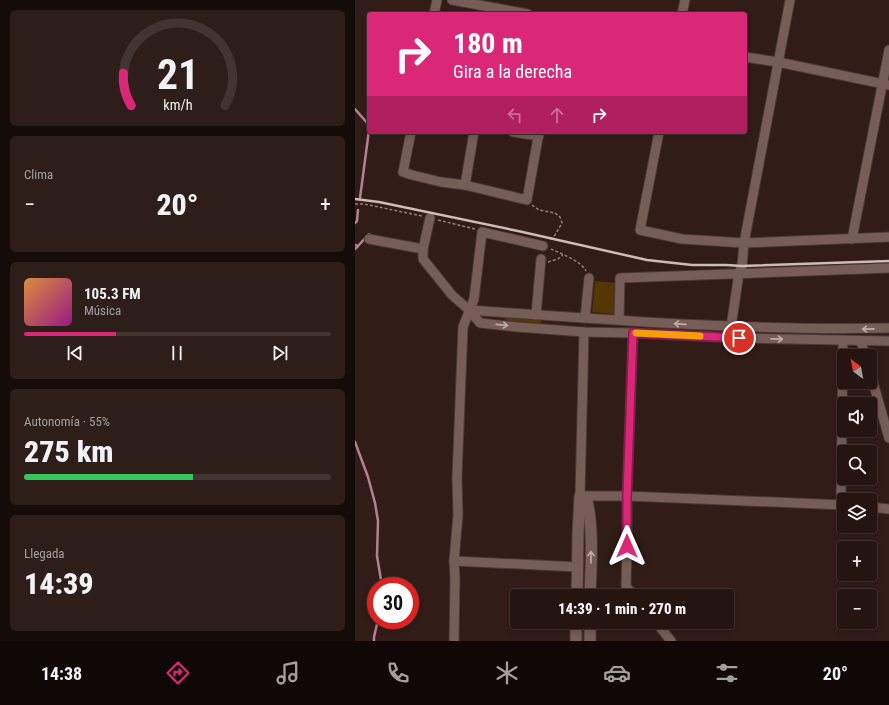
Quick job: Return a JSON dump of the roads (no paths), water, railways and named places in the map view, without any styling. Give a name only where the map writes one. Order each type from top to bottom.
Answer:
[{"type":"street","points":[[434,12],[437,0]]},
{"type":"street","points":[[452,0],[519,12]]},
{"type":"street","points":[[683,12],[685,0]]},
{"type":"street","points":[[731,327],[744,243],[790,0]]},
{"type":"street","points":[[852,239],[886,85],[889,50]]},
{"type":"street","points":[[747,57],[778,62],[886,85]]},
{"type":"street","points":[[411,134],[403,172],[441,182],[465,185],[527,200],[539,134]]},
{"type":"street","points":[[465,185],[474,134]]},
{"type":"street","points":[[659,134],[640,230],[682,239],[744,243],[889,237]]},
{"type":"street","points":[[430,218],[423,249],[423,258],[452,295],[469,310],[480,323],[584,332],[889,342]]},
{"type":"street","points":[[454,641],[454,561],[458,515],[457,476],[462,339],[463,327],[474,299],[482,232],[543,246]]},
{"type":"street","points":[[369,239],[423,249]]},
{"type":"street","points":[[536,315],[541,261]]},
{"type":"street","points":[[619,320],[620,278],[889,268]]},
{"type":"street","points":[[585,318],[589,278]]},
{"type":"street","points":[[469,310],[731,327],[848,329],[889,328]]},
{"type":"street","points":[[577,589],[578,534],[583,497],[584,332]]},
{"type":"street","points":[[629,589],[627,586],[627,496],[633,333]]},
{"type":"street","points":[[842,493],[843,340]]},
{"type":"street","points":[[861,341],[863,349]]},
{"type":"street","points":[[875,389],[889,438]]},
{"type":"street","points":[[583,497],[627,496],[837,505]]},
{"type":"street","points":[[583,497],[589,508],[591,521],[591,589]]},
{"type":"street","points":[[877,508],[889,509]]},
{"type":"street","points":[[454,561],[578,567]]},
{"type":"street","points":[[576,629],[576,641]]},
{"type":"street","points":[[590,629],[590,641]]},
{"type":"street","points":[[662,629],[671,641]]},
{"type":"waterway","points":[[355,109],[367,123]]},
{"type":"waterway","points":[[360,198],[368,134]]},
{"type":"waterway","points":[[355,223],[357,221],[358,210]]},
{"type":"waterway","points":[[358,246],[369,234]]},
{"type":"waterway","points":[[355,245],[358,246],[355,249]]},
{"type":"waterway","points":[[355,442],[368,477],[375,503],[378,521],[377,556],[380,577]]},
{"type":"waterway","points":[[374,641],[376,629]]},
{"type":"railway","points":[[355,199],[379,202],[518,231],[647,260],[692,265],[742,266],[889,261]]}]
